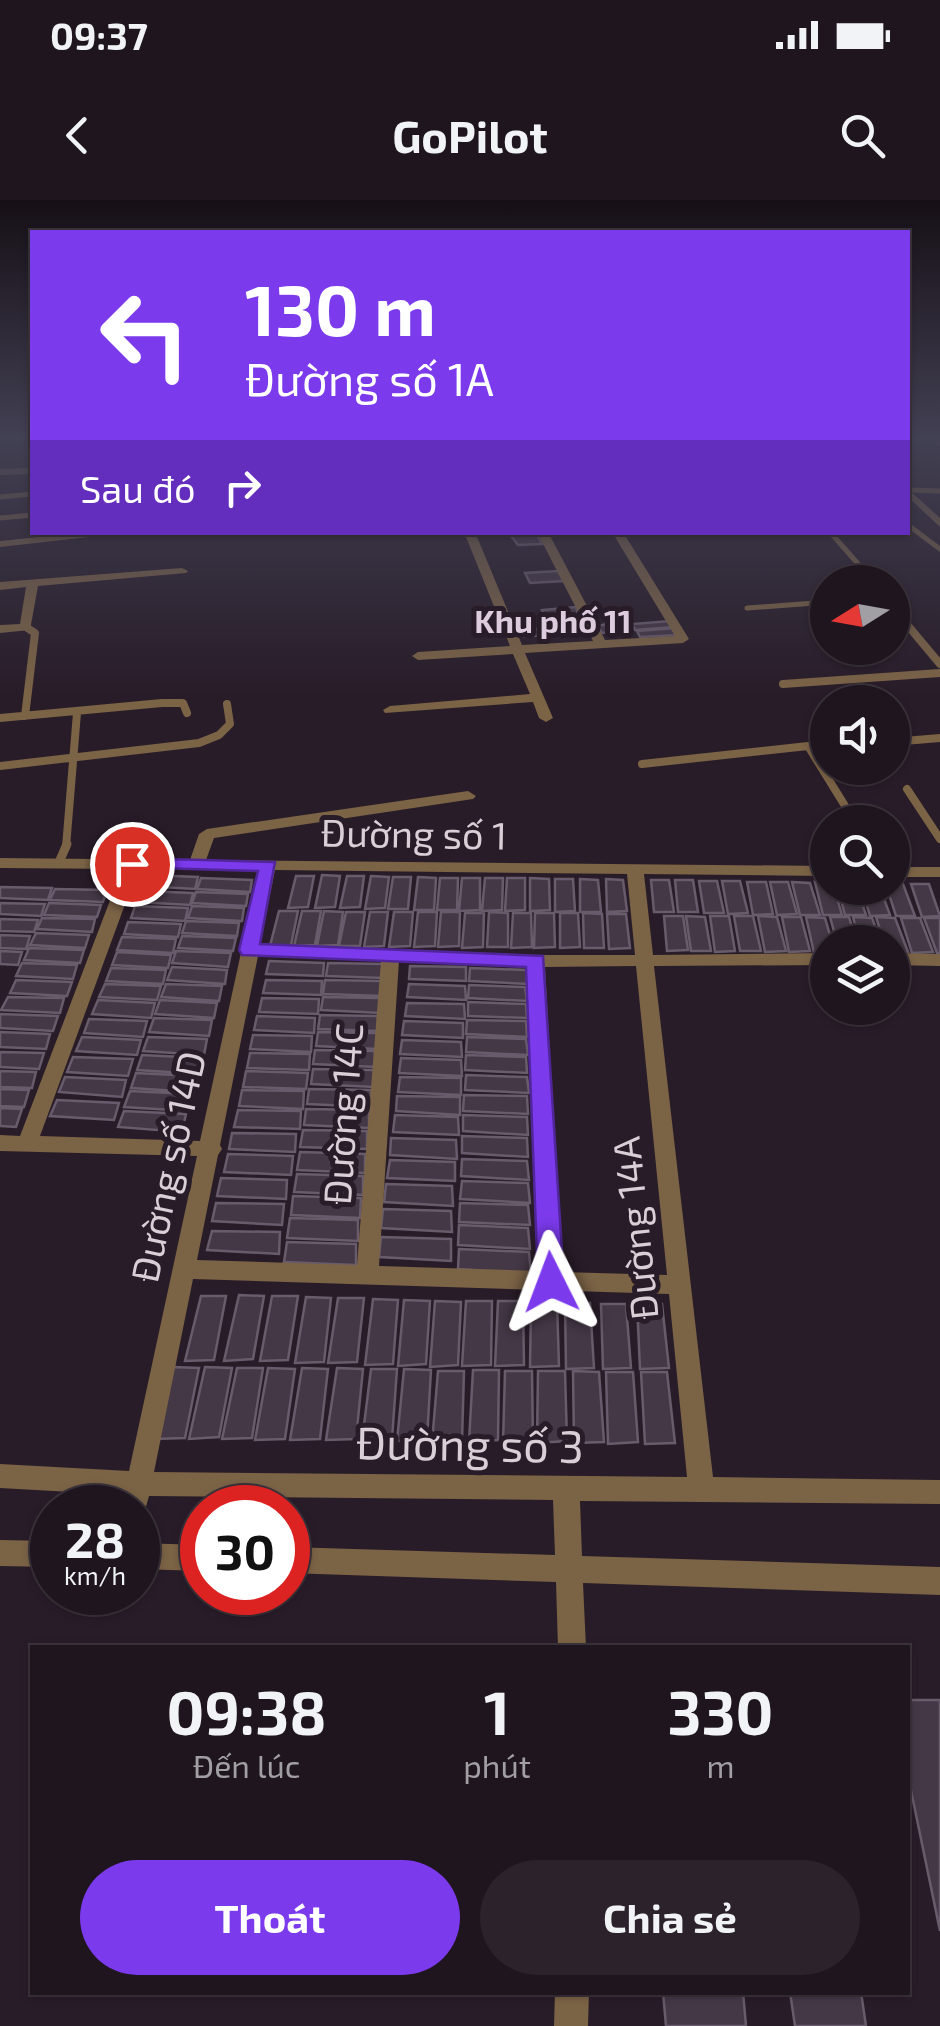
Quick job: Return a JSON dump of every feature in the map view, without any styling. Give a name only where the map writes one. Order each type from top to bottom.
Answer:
[{"type":"street","points":[[0,544],[96,535]]},
{"type":"street","points":[[471,535],[546,718]]},
{"type":"street","points":[[544,535],[600,644]]},
{"type":"street","points":[[418,656],[683,639],[619,535]]},
{"type":"street","points":[[0,586],[182,571]]},
{"type":"street","points":[[0,629],[26,626],[33,583]]},
{"type":"street","points":[[390,710],[536,698]]},
{"type":"street","points":[[196,865],[207,834],[468,796]]},
{"type":"street","name":"Đường số 1","points":[[0,862],[810,871]]},
{"type":"street","points":[[27,1144],[132,864]]},
{"type":"street","name":"Đường số 14D","points":[[139,1485],[268,866]]},
{"type":"street","name":"Đường 14A","points":[[635,869],[701,1490]]},
{"type":"street","points":[[910,872],[940,872]]},
{"type":"street","points":[[249,950],[390,958],[810,959]]},
{"type":"street","name":"Đường 14C","points":[[368,1275],[390,958]]},
{"type":"street","points":[[910,959],[940,960]]},
{"type":"street","points":[[536,960],[551,1282]]},
{"type":"street","points":[[0,1144],[212,1149]]},
{"type":"street","points":[[183,1269],[677,1286]]},
{"type":"street","name":"Đường số 3","points":[[0,1476],[62,1485]]},
{"type":"street","points":[[566,1488],[572,1645]]},
{"type":"street","name":"Đường số 3","points":[[160,1496],[566,1488],[940,1492]]},
{"type":"street","points":[[0,1552],[30,1553]]},
{"type":"street","points":[[310,1561],[940,1581]]},
{"type":"street","points":[[571,2026],[572,1995]]},
{"type":"lane","points":[[910,526],[940,549]]},
{"type":"lane","points":[[833,535],[858,565]]},
{"type":"lane","points":[[747,608],[810,603]]},
{"type":"lane","points":[[26,626],[36,633],[26,716]]},
{"type":"lane","points":[[910,628],[940,664]]},
{"type":"lane","points":[[782,684],[940,673]]},
{"type":"lane","points":[[0,718],[162,703],[182,703],[187,713]]},
{"type":"lane","points":[[0,766],[199,743],[230,724],[227,704]]},
{"type":"lane","points":[[60,860],[70,839],[77,713]]},
{"type":"lane","points":[[910,740],[940,738]]},
{"type":"lane","points":[[642,764],[808,746],[844,805]]},
{"type":"lane","points":[[907,789],[940,838]]},
{"type":"building","points":[[537,535],[542,544],[518,545],[511,536]]},
{"type":"building","points":[[558,571],[564,581],[530,583],[525,573]]},
{"type":"building","points":[[576,607],[579,618],[547,621],[542,610]]},
{"type":"building","points":[[623,620],[629,630],[602,633],[598,626]]},
{"type":"building","points":[[582,621],[587,630],[553,631],[549,624]]},
{"type":"building","points":[[670,621],[675,627],[635,630],[632,624]]},
{"type":"building","points":[[548,628],[552,635],[512,637],[510,631]]},
{"type":"building","points":[[675,628],[680,635],[640,637],[637,631]]},
{"type":"building","points":[[147,875],[198,877],[195,889],[143,886]]},
{"type":"building","points":[[322,875],[340,876],[335,907],[315,908]]},
{"type":"building","points":[[296,876],[314,876],[308,907],[288,908]]},
{"type":"building","points":[[347,876],[364,876],[360,907],[340,908]]},
{"type":"building","points":[[371,876],[389,877],[385,908],[365,909]]},
{"type":"building","points":[[393,877],[411,877],[408,909],[388,909]]},
{"type":"building","points":[[418,877],[436,878],[434,910],[414,910]]},
{"type":"building","points":[[201,878],[252,880],[250,892],[197,889]]},
{"type":"building","points":[[440,878],[458,878],[457,910],[437,910]]},
{"type":"building","points":[[462,878],[480,878],[480,910],[459,911]]},
{"type":"building","points":[[485,878],[503,878],[502,910],[482,911]]},
{"type":"building","points":[[507,878],[525,878],[525,910],[505,911]]},
{"type":"building","points":[[530,878],[549,879],[550,910],[530,911]]},
{"type":"building","points":[[555,879],[573,879],[575,911],[555,912]]},
{"type":"building","points":[[580,879],[598,880],[601,912],[580,912]]},
{"type":"building","points":[[606,879],[623,880],[627,911],[607,912]]},
{"type":"building","points":[[651,880],[669,880],[674,912],[654,912]]},
{"type":"building","points":[[675,880],[693,880],[698,912],[678,912]]},
{"type":"building","points":[[699,881],[717,881],[724,913],[704,913]]},
{"type":"building","points":[[722,881],[740,881],[748,913],[728,914]]},
{"type":"building","points":[[747,882],[766,882],[773,914],[753,915]]},
{"type":"building","points":[[770,882],[788,882],[797,914],[777,915]]},
{"type":"building","points":[[792,882],[810,883],[810,905],[817,905],[820,915],[800,915]]},
{"type":"building","points":[[911,884],[929,884],[940,916],[922,917]]},
{"type":"building","points":[[0,888],[52,888],[48,900],[0,898]]},
{"type":"building","points":[[55,889],[107,890],[103,902],[50,900]]},
{"type":"building","points":[[142,891],[193,893],[190,905],[137,902]]},
{"type":"building","points":[[196,892],[248,894],[246,906],[192,903]]},
{"type":"building","points":[[0,903],[45,904],[41,916],[0,914]]},
{"type":"building","points":[[49,903],[101,905],[97,917],[44,915]]},
{"type":"building","points":[[910,903],[915,916],[896,916],[892,905]]},
{"type":"building","points":[[821,905],[839,905],[842,915],[823,915]]},
{"type":"building","points":[[842,905],[863,905],[866,915],[845,915]]},
{"type":"building","points":[[867,905],[886,905],[890,915],[870,916]]},
{"type":"building","points":[[135,906],[188,908],[185,921],[131,918]]},
{"type":"building","points":[[192,906],[244,908],[242,921],[188,918]]},
{"type":"building","points":[[279,911],[298,911],[291,945],[270,946]]},
{"type":"building","points":[[302,911],[321,911],[315,945],[294,946]]},
{"type":"building","points":[[324,911],[343,912],[338,945],[317,946]]},
{"type":"building","points":[[346,912],[365,912],[360,946],[339,946]]},
{"type":"building","points":[[370,912],[388,912],[384,946],[364,947]]},
{"type":"building","points":[[394,912],[413,912],[410,946],[389,947]]},
{"type":"building","points":[[418,912],[437,912],[435,946],[414,947]]},
{"type":"building","points":[[441,912],[460,912],[459,946],[438,947]]},
{"type":"building","points":[[489,912],[508,913],[508,947],[487,947]]},
{"type":"building","points":[[465,913],[484,913],[483,947],[462,948]]},
{"type":"building","points":[[513,913],[531,913],[532,947],[511,948]]},
{"type":"building","points":[[535,913],[554,913],[555,947],[534,948]]},
{"type":"building","points":[[560,913],[578,913],[580,947],[560,948]]},
{"type":"building","points":[[583,913],[602,914],[604,948],[584,948]]},
{"type":"building","points":[[607,914],[626,914],[630,948],[609,949]]},
{"type":"building","points":[[664,916],[683,916],[688,950],[667,951]]},
{"type":"building","points":[[686,916],[705,917],[711,951],[691,951]]},
{"type":"building","points":[[710,916],[729,916],[735,951],[715,952]]},
{"type":"building","points":[[734,916],[753,916],[761,951],[740,951]]},
{"type":"building","points":[[758,916],[777,917],[786,951],[765,952]]},
{"type":"building","points":[[782,917],[801,917],[810,951],[789,952]]},
{"type":"building","points":[[806,917],[825,918],[827,925],[810,925],[810,935]]},
{"type":"building","points":[[830,917],[849,917],[852,925],[832,925]]},
{"type":"building","points":[[853,917],[872,918],[875,925],[855,925]]},
{"type":"building","points":[[876,917],[895,918],[898,925],[879,925]]},
{"type":"building","points":[[42,918],[95,919],[92,932],[37,929]]},
{"type":"building","points":[[901,918],[920,918],[933,952],[912,953],[910,925],[903,925]]},
{"type":"building","points":[[924,918],[940,918],[940,953],[937,953]]},
{"type":"building","points":[[0,919],[38,920],[34,932],[0,931]]},
{"type":"building","points":[[186,921],[239,923],[237,936],[182,933]]},
{"type":"building","points":[[128,922],[181,924],[178,937],[124,934]]},
{"type":"building","points":[[36,933],[89,935],[85,948],[30,945]]},
{"type":"building","points":[[0,935],[30,936],[26,949],[0,948]]},
{"type":"building","points":[[182,936],[236,938],[233,951],[178,948]]},
{"type":"building","points":[[122,937],[176,939],[173,953],[117,950]]},
{"type":"building","points":[[29,948],[84,950],[80,963],[24,960]]},
{"type":"building","points":[[0,951],[22,952],[18,965],[0,964]]},
{"type":"building","points":[[176,951],[231,953],[228,967],[172,963]]},
{"type":"building","points":[[117,952],[171,955],[168,968],[112,965]]},
{"type":"building","points":[[269,961],[324,963],[323,976],[266,974]]},
{"type":"building","points":[[22,963],[77,965],[73,979],[16,976]]},
{"type":"building","points":[[328,963],[384,964],[383,978],[326,976]]},
{"type":"building","points":[[410,966],[466,967],[466,981],[409,979]]},
{"type":"building","points":[[172,967],[227,970],[225,984],[167,980]]},
{"type":"building","points":[[111,968],[166,970],[163,984],[106,981]]},
{"type":"building","points":[[470,968],[526,970],[527,984],[469,981]]},
{"type":"building","points":[[16,980],[72,982],[67,996],[10,993]]},
{"type":"building","points":[[266,980],[322,981],[321,995],[263,993]]},
{"type":"building","points":[[325,980],[382,981],[382,996],[323,994]]},
{"type":"building","points":[[105,984],[161,986],[157,1000],[99,997]]},
{"type":"building","points":[[166,984],[222,986],[219,1001],[161,997]]},
{"type":"building","points":[[409,984],[465,986],[466,1000],[407,997]]},
{"type":"building","points":[[469,985],[525,987],[527,1001],[468,998]]},
{"type":"building","points":[[8,997],[64,998],[60,1013],[1,1010]]},
{"type":"building","points":[[323,997],[380,998],[380,1013],[321,1010]]},
{"type":"building","points":[[262,998],[319,999],[318,1014],[259,1012]]},
{"type":"building","points":[[98,1000],[155,1003],[151,1018],[92,1014]]},
{"type":"building","points":[[160,1000],[217,1003],[214,1018],[155,1014]]},
{"type":"building","points":[[468,1002],[526,1004],[527,1018],[468,1016]]},
{"type":"building","points":[[407,1003],[464,1004],[465,1019],[405,1016]]},
{"type":"building","points":[[0,1014],[58,1016],[53,1031],[0,1028]]},
{"type":"building","points":[[320,1015],[378,1016],[378,1031],[318,1029]]},
{"type":"building","points":[[257,1016],[315,1018],[314,1033],[254,1030]]},
{"type":"building","points":[[154,1018],[212,1020],[209,1036],[149,1032]]},
{"type":"building","points":[[89,1019],[147,1021],[143,1037],[84,1033]]},
{"type":"building","points":[[467,1020],[526,1021],[527,1037],[466,1034]]},
{"type":"building","points":[[404,1021],[463,1023],[463,1038],[402,1035]]},
{"type":"building","points":[[0,1032],[50,1034],[46,1049],[0,1047]]},
{"type":"building","points":[[318,1032],[377,1033],[377,1049],[316,1046]]},
{"type":"building","points":[[253,1035],[312,1036],[311,1052],[250,1049]]},
{"type":"building","points":[[82,1037],[141,1040],[137,1055],[76,1051]]},
{"type":"building","points":[[148,1037],[207,1039],[204,1055],[143,1051]]},
{"type":"building","points":[[467,1037],[526,1039],[528,1055],[466,1052]]},
{"type":"building","points":[[402,1040],[461,1042],[462,1057],[400,1054]]},
{"type":"building","points":[[315,1050],[375,1051],[375,1067],[313,1064]]},
{"type":"building","points":[[0,1052],[44,1053],[39,1069],[0,1067]]},
{"type":"building","points":[[250,1053],[310,1054],[309,1070],[247,1068]]},
{"type":"building","points":[[142,1055],[202,1058],[199,1074],[137,1070]]},
{"type":"building","points":[[466,1055],[526,1057],[527,1073],[465,1070]]},
{"type":"building","points":[[73,1057],[133,1059],[128,1076],[67,1072]]},
{"type":"building","points":[[401,1058],[461,1060],[462,1076],[399,1073]]},
{"type":"building","points":[[313,1069],[374,1070],[374,1087],[311,1084]]},
{"type":"building","points":[[0,1071],[36,1072],[32,1088],[0,1087]]},
{"type":"building","points":[[246,1071],[308,1073],[306,1089],[243,1087]]},
{"type":"building","points":[[136,1073],[196,1076],[193,1092],[131,1088]]},
{"type":"building","points":[[466,1075],[527,1077],[529,1093],[465,1090]]},
{"type":"building","points":[[65,1077],[126,1080],[122,1097],[59,1092]]},
{"type":"building","points":[[400,1077],[461,1078],[461,1095],[398,1092]]},
{"type":"building","points":[[0,1089],[29,1090],[24,1107],[0,1106]]},
{"type":"building","points":[[309,1089],[371,1090],[371,1107],[307,1104]]},
{"type":"building","points":[[242,1090],[304,1091],[303,1109],[239,1106]]},
{"type":"building","points":[[130,1091],[191,1094],[188,1111],[124,1107]]},
{"type":"building","points":[[464,1095],[527,1096],[528,1114],[463,1111]]},
{"type":"building","points":[[397,1096],[460,1097],[460,1115],[396,1111]]},
{"type":"building","points":[[57,1100],[119,1103],[114,1120],[50,1116]]},
{"type":"building","points":[[0,1108],[22,1109],[16,1127],[0,1126]]},
{"type":"building","points":[[306,1109],[369,1110],[369,1128],[304,1125]]},
{"type":"building","points":[[238,1110],[301,1111],[300,1129],[234,1127]]},
{"type":"building","points":[[124,1111],[186,1114],[182,1132],[118,1127]]},
{"type":"building","points":[[395,1115],[458,1117],[459,1135],[393,1132]]},
{"type":"building","points":[[463,1115],[527,1117],[528,1135],[463,1131]]},
{"type":"building","points":[[303,1130],[367,1131],[367,1149],[300,1147]]},
{"type":"building","points":[[232,1133],[296,1134],[295,1152],[229,1149]]},
{"type":"building","points":[[462,1136],[527,1138],[528,1157],[462,1153]]},
{"type":"building","points":[[391,1138],[456,1140],[457,1159],[390,1155]]},
{"type":"building","points":[[300,1152],[365,1154],[365,1173],[297,1170]]},
{"type":"building","points":[[228,1154],[293,1156],[291,1175],[224,1172]]},
{"type":"building","points":[[462,1159],[527,1161],[529,1180],[461,1176]]},
{"type":"building","points":[[390,1160],[455,1162],[455,1181],[387,1178]]},
{"type":"building","points":[[297,1174],[363,1176],[363,1195],[294,1192]]},
{"type":"building","points":[[221,1178],[287,1180],[286,1199],[217,1196]]},
{"type":"building","points":[[462,1181],[528,1183],[530,1203],[460,1199]]},
{"type":"building","points":[[386,1184],[452,1186],[453,1206],[384,1202]]},
{"type":"building","points":[[293,1196],[361,1198],[360,1218],[291,1215]]},
{"type":"building","points":[[216,1203],[284,1204],[282,1225],[212,1221]]},
{"type":"building","points":[[460,1203],[528,1205],[530,1225],[459,1222]]},
{"type":"building","points":[[383,1209],[451,1211],[452,1232],[381,1228]]},
{"type":"building","points":[[290,1218],[358,1220],[358,1241],[287,1238]]},
{"type":"building","points":[[459,1225],[528,1228],[530,1249],[458,1245]]},
{"type":"building","points":[[212,1231],[280,1232],[279,1254],[207,1250]]},
{"type":"building","points":[[381,1237],[451,1239],[451,1261],[379,1257]]},
{"type":"building","points":[[287,1242],[356,1244],[356,1265],[284,1262]]},
{"type":"building","points":[[459,1249],[529,1252],[531,1274],[458,1269]]},
{"type":"building","points":[[239,1295],[264,1296],[253,1359],[224,1361]]},
{"type":"building","points":[[201,1296],[226,1296],[214,1360],[185,1361]]},
{"type":"building","points":[[272,1296],[298,1296],[288,1360],[260,1361]]},
{"type":"building","points":[[306,1297],[331,1298],[324,1362],[295,1363]]},
{"type":"building","points":[[338,1298],[364,1298],[357,1362],[328,1363]]},
{"type":"building","points":[[373,1299],[398,1300],[393,1364],[365,1365]]},
{"type":"building","points":[[404,1300],[430,1301],[426,1364],[398,1366]]},
{"type":"building","points":[[435,1301],[461,1302],[458,1365],[430,1367]]},
{"type":"building","points":[[466,1301],[492,1301],[491,1365],[462,1366]]},
{"type":"building","points":[[498,1301],[523,1301],[524,1365],[495,1366]]},
{"type":"building","points":[[531,1301],[557,1302],[559,1366],[530,1367]]},
{"type":"building","points":[[565,1303],[590,1303],[594,1368],[566,1369]]},
{"type":"building","points":[[637,1303],[662,1304],[669,1368],[640,1369]]},
{"type":"building","points":[[601,1304],[626,1304],[631,1368],[603,1369]]},
{"type":"building","points":[[173,1367],[199,1368],[185,1438],[155,1439]]},
{"type":"building","points":[[205,1367],[232,1368],[219,1437],[189,1439]]},
{"type":"building","points":[[237,1368],[263,1368],[252,1438],[222,1439]]},
{"type":"building","points":[[268,1368],[295,1369],[285,1439],[255,1440]]},
{"type":"building","points":[[302,1368],[328,1369],[320,1439],[290,1440]]},
{"type":"building","points":[[337,1368],[363,1369],[356,1439],[326,1440]]},
{"type":"building","points":[[371,1369],[397,1369],[392,1439],[362,1441]]},
{"type":"building","points":[[404,1369],[431,1370],[427,1440],[397,1441]]},
{"type":"building","points":[[473,1370],[499,1370],[498,1440],[469,1442]]},
{"type":"building","points":[[438,1371],[464,1371],[462,1441],[432,1443]]},
{"type":"building","points":[[505,1371],[532,1371],[533,1442],[503,1443]]},
{"type":"building","points":[[538,1371],[565,1371],[567,1441],[537,1443]]},
{"type":"building","points":[[573,1371],[599,1372],[604,1442],[574,1443]]},
{"type":"building","points":[[606,1372],[633,1372],[638,1442],[608,1444]]},
{"type":"building","points":[[641,1372],[667,1372],[675,1443],[645,1444]]},
{"type":"building","points":[[910,1700],[940,1700],[940,1931],[910,1786]]},
{"type":"building","points":[[663,1995],[743,1995],[746,2026],[666,2026]]},
{"type":"building","points":[[790,1995],[861,1995],[866,2026],[795,2026]]},
{"type":"district","name":"Khu phố 11","points":[[553,622]]},
{"type":"route","points":[[132,864],[268,866],[249,950],[390,958],[536,960],[551,1282]]}]
